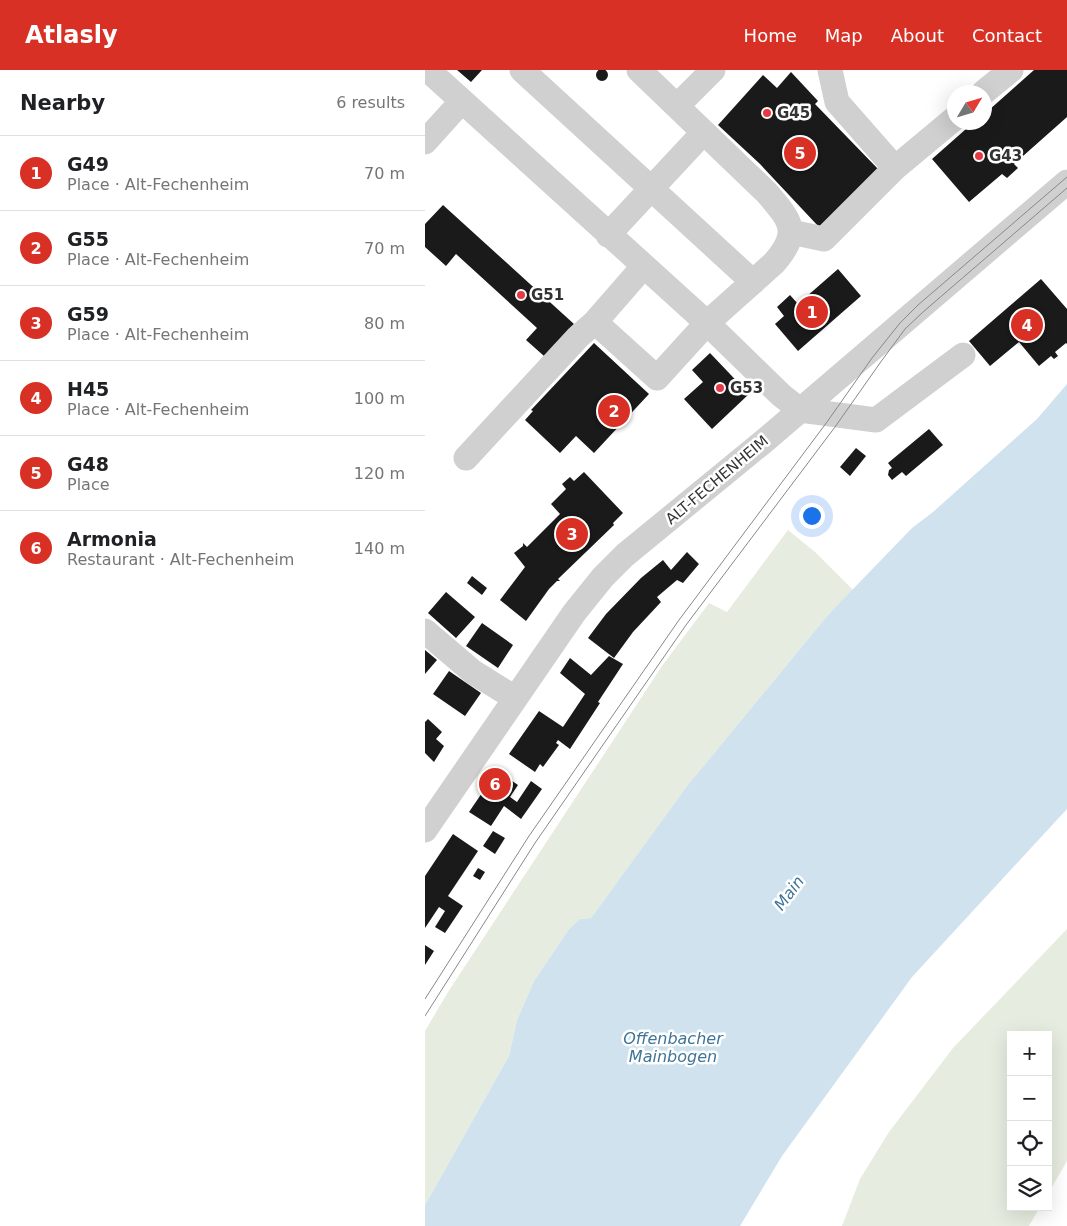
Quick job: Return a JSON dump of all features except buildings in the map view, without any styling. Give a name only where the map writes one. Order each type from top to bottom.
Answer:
[{"type":"street","points":[[428,70],[707,324],[781,395],[800,410],[876,420],[963,355]]},
{"type":"street","points":[[522,70],[753,282]]},
{"type":"street","points":[[595,322],[657,378],[707,324],[784,252],[791,232],[789,222],[782,210],[767,193],[639,70]]},
{"type":"street","points":[[830,70],[837,102],[895,168]]},
{"type":"street","points":[[992,85],[1011,70]]},
{"type":"street","points":[[677,106],[711,71]]},
{"type":"street","points":[[425,142],[462,101]]},
{"type":"street","points":[[791,232],[824,239],[895,168],[947,125]]},
{"type":"street","points":[[608,235],[703,133]]},
{"type":"street","name":"ALT-FECHENHEIM","points":[[425,830],[574,613],[603,577],[625,556],[687,506],[1067,182]]},
{"type":"street","points":[[466,458],[578,337],[595,322],[643,267]]},
{"type":"street","points":[[425,631],[473,672],[515,698]]},
{"type":"shaded area","points":[[788,530],[815,552],[853,590],[828,615],[687,786],[591,918],[580,919],[569,929],[534,981],[517,1020],[509,1056],[425,1205],[425,1031],[448,992],[662,666],[709,603],[727,612]]},
{"type":"shaded area","points":[[1067,929],[1067,1161],[1052,1187],[1052,1031],[1007,1031],[1007,1211],[1038,1211],[1029,1226],[842,1226],[860,1179],[889,1132],[953,1048]]},
{"type":"water","name":"Offenbacher Mainbogen","points":[[1067,384],[1067,809],[912,977],[782,1156],[740,1226],[425,1226],[425,1205],[509,1056],[517,1020],[534,981],[569,929],[580,919],[591,918],[687,786],[828,615],[912,528],[933,512],[1037,419]]},
{"type":"tram line","points":[[425,999],[529,836],[679,620],[827,422],[872,358],[900,323],[918,305],[1067,177]]},
{"type":"tram line","points":[[425,1016],[535,843],[686,625],[835,427],[905,329],[1067,188]]},
{"type":"place","name":"G45","points":[[767,113]]},
{"type":"place","name":"G48","points":[[800,153]]},
{"type":"place","name":"G43","points":[[979,156]]},
{"type":"place","name":"G51","points":[[521,295]]},
{"type":"place","name":"G49","points":[[812,312]]},
{"type":"place","name":"H45","points":[[1027,325]]},
{"type":"place","name":"G53","points":[[720,388]]},
{"type":"place","name":"G55","points":[[614,411]]},
{"type":"place","name":"G59","points":[[572,534]]},
{"type":"place","name":"Armonia","points":[[495,784]]},
{"type":"water label","name":"Main","points":[[789,893]]}]
